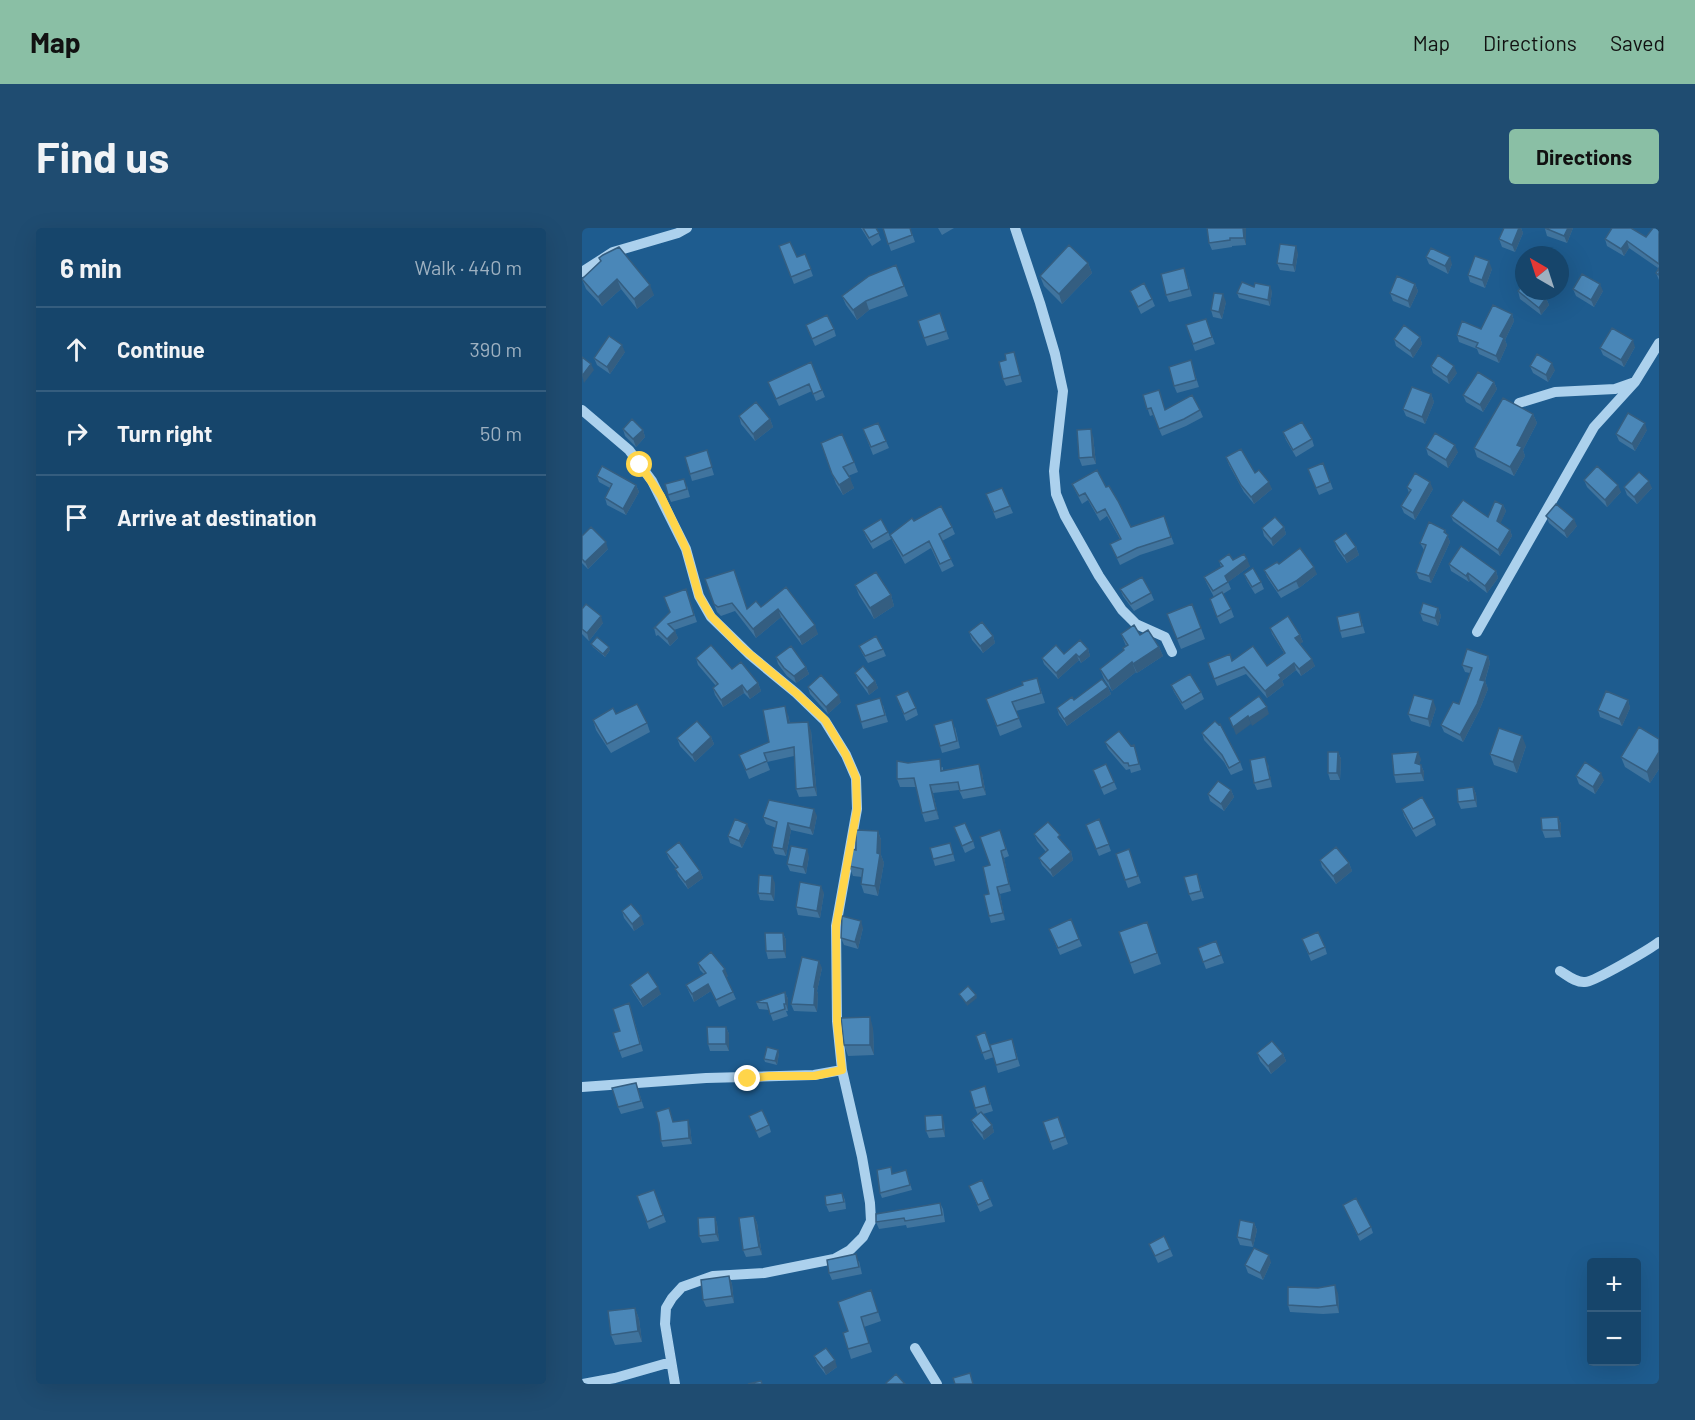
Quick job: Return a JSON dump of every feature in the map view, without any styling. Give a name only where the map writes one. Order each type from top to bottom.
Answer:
[{"type":"street","points":[[582,272],[613,252],[678,233],[687,228]]},
{"type":"street","points":[[1015,228],[1046,324],[1063,391],[1054,471],[1056,494],[1065,516],[1099,576],[1122,610],[1136,624],[1165,637],[1172,652]]},
{"type":"street","points":[[1477,632],[1594,427],[1635,382],[1659,343]]},
{"type":"street","points":[[1519,403],[1556,392],[1615,389],[1635,382]]},
{"type":"street","points":[[582,410],[629,450],[652,481],[686,549],[699,596],[711,616],[743,649],[825,720],[846,755],[856,778],[857,809],[836,926],[837,1022],[842,1070],[870,1203],[871,1221],[863,1237],[850,1250],[834,1259],[764,1273],[713,1276],[681,1287],[666,1308],[665,1324],[675,1384]]},
{"type":"street","points":[[1560,971],[1575,980],[1586,982],[1644,953],[1659,942]]},
{"type":"street","points":[[582,1087],[706,1078],[814,1076],[842,1070]]},
{"type":"street","points":[[915,1348],[937,1384]]},
{"type":"street","points":[[582,1384],[615,1378],[671,1362]]},
{"type":"building","points":[[863,228],[876,228],[879,233],[869,238]]},
{"type":"building","points":[[883,228],[910,228],[912,235],[888,244]]},
{"type":"building","points":[[1207,228],[1243,228],[1244,238],[1230,238],[1230,240],[1209,243]]},
{"type":"building","points":[[1504,228],[1519,228],[1512,245],[1499,239]]},
{"type":"building","points":[[1545,228],[1568,228],[1564,236]]},
{"type":"building","points":[[1612,228],[1631,228],[1646,237],[1653,228],[1659,228],[1659,264],[1627,241],[1621,249],[1605,239]]},
{"type":"building","points":[[790,242],[797,257],[805,254],[811,269],[791,277],[779,246]]},
{"type":"building","points":[[1280,244],[1296,246],[1293,265],[1277,263]]},
{"type":"building","points":[[1069,245],[1088,263],[1059,294],[1040,276]]},
{"type":"building","points":[[619,247],[650,285],[634,299],[617,279],[598,297],[582,279],[601,261],[599,258]]},
{"type":"building","points":[[1431,248],[1450,257],[1445,266],[1426,257]]},
{"type":"building","points":[[1475,256],[1489,261],[1482,280],[1468,275]]},
{"type":"building","points":[[896,265],[904,286],[866,301],[853,310],[842,296],[869,276]]},
{"type":"building","points":[[1184,268],[1189,289],[1166,295],[1161,274]]},
{"type":"building","points":[[1582,274],[1600,284],[1591,300],[1573,289]]},
{"type":"building","points":[[1397,276],[1415,284],[1408,301],[1390,293]]},
{"type":"building","points":[[1242,282],[1254,287],[1255,283],[1270,286],[1268,300],[1237,293]]},
{"type":"building","points":[[1144,283],[1152,299],[1138,307],[1130,291]]},
{"type":"building","points":[[1214,293],[1223,294],[1219,312],[1211,310]]},
{"type":"building","points":[[1529,300],[1545,300],[1539,308]]},
{"type":"building","points":[[1493,305],[1512,314],[1500,336],[1504,338],[1496,356],[1476,347],[1478,343],[1457,335],[1462,321],[1481,329]]},
{"type":"building","points":[[940,313],[946,331],[924,338],[918,321]]},
{"type":"building","points":[[827,315],[834,329],[812,339],[806,325]]},
{"type":"building","points":[[1206,319],[1212,337],[1193,344],[1186,325]]},
{"type":"building","points":[[1404,325],[1420,337],[1410,351],[1394,339]]},
{"type":"building","points":[[1612,328],[1633,340],[1621,360],[1600,348]]},
{"type":"building","points":[[609,336],[622,345],[607,367],[594,358]]},
{"type":"building","points":[[1014,352],[1020,375],[1003,379],[999,362],[1006,360],[1005,354]]},
{"type":"building","points":[[1537,354],[1552,363],[1546,375],[1530,366]]},
{"type":"building","points":[[1438,355],[1454,366],[1447,377],[1431,366]]},
{"type":"building","points":[[582,357],[591,364],[582,376]]},
{"type":"building","points":[[1191,360],[1196,380],[1174,386],[1169,367]]},
{"type":"building","points":[[811,362],[822,390],[813,394],[809,384],[776,399],[768,382]]},
{"type":"building","points":[[1478,372],[1494,382],[1480,405],[1463,395]]},
{"type":"building","points":[[1412,387],[1431,394],[1422,417],[1403,409]]},
{"type":"building","points":[[1159,390],[1165,410],[1192,395],[1200,410],[1159,429],[1151,408],[1147,409],[1143,395]]},
{"type":"building","points":[[1503,398],[1533,414],[1517,445],[1522,447],[1510,467],[1474,448]]},
{"type":"building","points":[[756,402],[770,419],[753,434],[739,416]]},
{"type":"building","points":[[1628,413],[1645,423],[1632,444],[1616,434]]},
{"type":"building","points":[[632,419],[643,430],[633,439],[623,429]]},
{"type":"building","points":[[1302,422],[1312,439],[1293,450],[1283,432]]},
{"type":"building","points":[[878,423],[886,441],[871,447],[863,429]]},
{"type":"building","points":[[1091,429],[1093,457],[1079,458],[1077,430]]},
{"type":"building","points":[[1435,433],[1455,445],[1446,460],[1426,448]]},
{"type":"building","points":[[842,434],[854,462],[843,467],[850,478],[839,485],[832,474],[821,443]]},
{"type":"building","points":[[1241,449],[1255,473],[1259,470],[1269,482],[1251,497],[1241,485],[1226,457]]},
{"type":"building","points":[[707,450],[712,467],[690,474],[685,457]]},
{"type":"building","points":[[1323,463],[1330,482],[1316,488],[1308,469]]},
{"type":"building","points":[[602,466],[636,485],[623,509],[605,498],[612,484],[597,476]]},
{"type":"building","points":[[1597,466],[1618,485],[1605,500],[1584,480]]},
{"type":"building","points":[[1097,470],[1106,487],[1109,486],[1118,501],[1131,527],[1164,516],[1171,537],[1137,548],[1117,558],[1110,544],[1121,539],[1105,509],[1097,513],[1085,493],[1079,496],[1072,484]]},
{"type":"building","points":[[1639,472],[1649,481],[1634,497],[1624,487]]},
{"type":"building","points":[[1415,473],[1430,482],[1413,513],[1401,506],[1411,490],[1407,487]]},
{"type":"building","points":[[684,479],[687,489],[668,495],[665,484]]},
{"type":"building","points":[[1002,488],[1010,506],[994,512],[986,494]]},
{"type":"building","points":[[1463,500],[1488,517],[1495,501],[1503,505],[1497,521],[1510,530],[1498,550],[1451,516]]},
{"type":"building","points":[[1556,504],[1574,519],[1564,531],[1546,516]]},
{"type":"building","points":[[941,506],[952,527],[939,534],[951,559],[940,564],[929,541],[903,556],[890,535],[912,518],[914,521]]},
{"type":"building","points":[[1275,517],[1284,527],[1271,539],[1262,528]]},
{"type":"building","points":[[881,519],[888,532],[871,542],[863,530]]},
{"type":"building","points":[[1429,522],[1445,530],[1444,532],[1448,535],[1429,576],[1416,572],[1426,545],[1420,543]]},
{"type":"building","points":[[591,527],[606,542],[585,562],[582,559],[582,536]]},
{"type":"building","points":[[1346,533],[1356,547],[1344,556],[1334,541]]},
{"type":"building","points":[[1461,546],[1496,571],[1485,586],[1468,573],[1466,576],[1449,564]]},
{"type":"building","points":[[1300,548],[1314,567],[1278,591],[1264,570],[1277,562],[1279,564]]},
{"type":"building","points":[[1229,554],[1233,560],[1244,554],[1247,559],[1225,576],[1228,582],[1213,591],[1204,577],[1223,566],[1219,561]]},
{"type":"building","points":[[1253,568],[1261,582],[1252,587],[1244,574]]},
{"type":"building","points":[[734,570],[747,609],[756,601],[761,607],[786,587],[815,625],[799,637],[778,609],[753,629],[732,603],[718,607],[714,604],[705,579]]},
{"type":"building","points":[[876,572],[891,595],[870,608],[855,585]]},
{"type":"building","points":[[1142,577],[1151,593],[1131,604],[1120,589]]},
{"type":"building","points":[[686,589],[694,615],[668,624],[675,631],[667,639],[654,628],[670,612],[664,597]]},
{"type":"building","points":[[1222,592],[1231,609],[1217,617],[1210,599]]},
{"type":"building","points":[[1423,603],[1438,608],[1435,618],[1420,613]]},
{"type":"building","points":[[586,604],[601,616],[587,633],[582,629],[582,609]]},
{"type":"building","points":[[1192,604],[1201,628],[1177,639],[1167,614]]},
{"type":"building","points":[[1359,612],[1362,626],[1340,631],[1337,617]]},
{"type":"building","points":[[1288,616],[1300,635],[1295,638],[1312,659],[1299,669],[1294,663],[1265,691],[1244,667],[1214,679],[1208,663],[1230,654],[1232,661],[1253,646],[1267,666],[1285,653],[1270,628]]},
{"type":"building","points":[[982,622],[993,636],[980,646],[969,632]]},
{"type":"building","points":[[1134,625],[1140,635],[1148,630],[1159,647],[1133,664],[1132,662],[1108,681],[1100,669],[1128,645],[1121,634]]},
{"type":"building","points":[[876,636],[883,649],[865,656],[859,646]]},
{"type":"building","points":[[597,637],[609,647],[603,654],[591,644]]},
{"type":"building","points":[[1080,640],[1088,649],[1079,657],[1076,654],[1056,673],[1042,658],[1056,645],[1064,654]]},
{"type":"building","points":[[711,645],[732,669],[741,662],[758,683],[747,692],[742,685],[721,700],[713,688],[718,684],[696,658]]},
{"type":"building","points":[[791,646],[806,667],[794,676],[776,657]]},
{"type":"building","points":[[1467,649],[1488,656],[1480,680],[1485,681],[1477,704],[1460,735],[1441,725],[1453,702],[1459,704],[1472,668],[1462,665]]},
{"type":"building","points":[[863,666],[875,681],[867,688],[855,673]]},
{"type":"building","points":[[1190,674],[1201,692],[1182,703],[1171,685]]},
{"type":"building","points":[[821,675],[839,695],[826,707],[808,687]]},
{"type":"building","points":[[1037,678],[1041,693],[1012,702],[1019,718],[997,726],[986,699],[1023,685],[1022,682]]},
{"type":"building","points":[[1102,679],[1108,687],[1064,719],[1057,708],[1072,697],[1074,700]]},
{"type":"building","points":[[908,691],[916,708],[904,714],[896,696]]},
{"type":"building","points":[[1606,691],[1628,700],[1619,719],[1598,710]]},
{"type":"building","points":[[1414,695],[1433,700],[1428,719],[1408,714]]},
{"type":"building","points":[[1259,696],[1267,707],[1249,718],[1248,716],[1233,727],[1229,718]]},
{"type":"building","points":[[880,698],[885,715],[861,722],[856,705]]},
{"type":"building","points":[[637,704],[647,723],[607,744],[593,720],[613,708],[616,714]]},
{"type":"building","points":[[785,706],[788,723],[808,722],[814,787],[796,789],[794,747],[764,753],[767,761],[746,770],[739,755],[769,742],[763,710]]},
{"type":"building","points":[[952,720],[957,741],[940,746],[934,725]]},
{"type":"building","points":[[697,721],[711,737],[692,755],[677,738]]},
{"type":"building","points":[[1215,721],[1220,724],[1240,762],[1229,768],[1222,755],[1202,733]]},
{"type":"building","points":[[1639,727],[1659,739],[1659,752],[1647,772],[1621,757]]},
{"type":"building","points":[[1499,728],[1522,736],[1513,762],[1490,754]]},
{"type":"building","points":[[1119,731],[1131,746],[1134,745],[1139,764],[1129,766],[1128,763],[1124,763],[1105,742]]},
{"type":"building","points":[[1328,752],[1338,752],[1337,773],[1328,773]]},
{"type":"building","points":[[1418,752],[1415,763],[1421,765],[1421,773],[1394,775],[1392,754]]},
{"type":"building","points":[[1265,757],[1270,779],[1254,783],[1250,760]]},
{"type":"building","points":[[940,759],[941,771],[979,764],[983,787],[960,791],[958,782],[930,785],[936,810],[922,813],[914,778],[897,779],[897,761],[908,763]]},
{"type":"building","points":[[1585,762],[1601,773],[1593,787],[1576,776]]},
{"type":"building","points":[[1106,764],[1114,782],[1101,788],[1093,770]]},
{"type":"building","points":[[1218,781],[1231,790],[1221,804],[1208,794]]},
{"type":"building","points":[[1473,787],[1475,800],[1458,802],[1457,789]]},
{"type":"building","points":[[1422,797],[1434,818],[1413,829],[1402,809]]},
{"type":"building","points":[[769,800],[814,809],[810,828],[788,823],[783,849],[772,847],[777,822],[763,817]]},
{"type":"building","points":[[1558,817],[1559,830],[1542,830],[1541,818]]},
{"type":"building","points":[[735,819],[747,824],[739,841],[728,836]]},
{"type":"building","points":[[1099,819],[1109,844],[1096,849],[1086,825]]},
{"type":"building","points":[[1048,822],[1071,852],[1050,870],[1039,858],[1048,850],[1034,834]]},
{"type":"building","points":[[965,823],[973,841],[962,846],[954,827]]},
{"type":"building","points":[[856,830],[878,831],[877,853],[880,854],[875,886],[861,884],[863,869],[849,866],[852,849],[856,850]]},
{"type":"building","points":[[1000,830],[1006,849],[1001,851],[1009,884],[997,887],[1003,913],[989,916],[984,895],[989,894],[983,867],[990,865],[980,837]]},
{"type":"building","points":[[679,842],[700,871],[685,882],[675,869],[678,867],[666,852]]},
{"type":"building","points":[[950,843],[953,854],[933,859],[930,848]]},
{"type":"building","points":[[791,846],[807,849],[803,867],[787,864]]},
{"type":"building","points":[[1336,847],[1349,863],[1333,876],[1320,860]]},
{"type":"building","points":[[1129,849],[1138,876],[1125,880],[1116,854]]},
{"type":"building","points":[[1197,874],[1201,891],[1189,894],[1184,877]]},
{"type":"building","points":[[759,875],[772,876],[771,894],[758,893]]},
{"type":"building","points":[[800,882],[821,886],[817,911],[796,907]]},
{"type":"building","points":[[631,904],[641,916],[632,924],[622,911]]},
{"type":"building","points":[[842,916],[861,921],[855,942],[841,938]]},
{"type":"building","points":[[1071,919],[1079,939],[1058,948],[1049,929]]},
{"type":"building","points":[[1147,922],[1157,953],[1130,963],[1119,932]]},
{"type":"building","points":[[1318,932],[1325,947],[1309,954],[1302,939]]},
{"type":"building","points":[[765,933],[783,933],[784,951],[766,951]]},
{"type":"building","points":[[1216,941],[1221,955],[1203,962],[1198,948]]},
{"type":"building","points":[[711,952],[725,969],[723,971],[733,992],[716,1000],[708,984],[692,994],[686,985],[706,973],[698,963]]},
{"type":"building","points":[[802,957],[819,961],[814,987],[814,1005],[791,1004]]},
{"type":"building","points":[[648,972],[658,987],[640,1000],[630,985]]},
{"type":"building","points":[[968,986],[976,995],[966,1003],[959,994]]},
{"type":"building","points":[[785,992],[785,1009],[770,1014],[767,1003],[756,1002]]},
{"type":"building","points":[[629,1003],[640,1044],[619,1051],[613,1033],[620,1031],[613,1009]]},
{"type":"building","points":[[870,1017],[870,1045],[844,1045],[841,1018]]},
{"type":"building","points":[[707,1027],[726,1027],[726,1044],[708,1044]]},
{"type":"building","points":[[985,1032],[991,1050],[982,1053],[976,1036]]},
{"type":"building","points":[[1012,1039],[1017,1059],[996,1065],[990,1045]]},
{"type":"building","points":[[1272,1041],[1283,1054],[1268,1066],[1257,1053]]},
{"type":"building","points":[[767,1047],[778,1050],[775,1061],[764,1059]]},
{"type":"building","points":[[636,1083],[641,1101],[618,1107],[612,1088]]},
{"type":"building","points":[[985,1086],[990,1104],[975,1108],[970,1091]]},
{"type":"building","points":[[669,1108],[673,1122],[688,1120],[689,1138],[661,1141],[656,1112]]},
{"type":"building","points":[[762,1110],[769,1125],[756,1131],[749,1116]]},
{"type":"building","points":[[981,1112],[992,1125],[982,1133],[971,1120]]},
{"type":"building","points":[[942,1115],[943,1129],[926,1131],[925,1116]]},
{"type":"building","points":[[1058,1117],[1065,1137],[1050,1142],[1043,1122]]},
{"type":"building","points":[[891,1167],[892,1174],[906,1170],[910,1185],[880,1193],[877,1170]]},
{"type":"building","points":[[982,1180],[990,1199],[978,1205],[969,1186]]},
{"type":"building","points":[[654,1190],[663,1215],[647,1222],[637,1196]]},
{"type":"building","points":[[842,1193],[844,1202],[826,1205],[825,1196]]},
{"type":"building","points":[[1356,1198],[1371,1227],[1358,1235],[1343,1205]]},
{"type":"building","points":[[940,1203],[942,1215],[905,1221],[904,1218],[876,1222],[876,1214]]},
{"type":"building","points":[[754,1216],[759,1247],[743,1250],[739,1218]]},
{"type":"building","points":[[715,1217],[716,1234],[699,1236],[698,1218]]},
{"type":"building","points":[[1240,1220],[1254,1223],[1251,1240],[1237,1237]]},
{"type":"building","points":[[1164,1236],[1170,1249],[1155,1256],[1149,1244]]},
{"type":"building","points":[[1254,1248],[1269,1255],[1260,1273],[1245,1265]]},
{"type":"building","points":[[856,1254],[859,1267],[829,1273],[827,1260]]},
{"type":"building","points":[[729,1276],[732,1296],[703,1300],[701,1280]]},
{"type":"building","points":[[1335,1285],[1337,1305],[1320,1307],[1288,1305],[1288,1287],[1318,1288]]},
{"type":"building","points":[[871,1290],[878,1312],[861,1317],[869,1343],[848,1349],[843,1333],[848,1331],[838,1302]]},
{"type":"building","points":[[635,1308],[638,1331],[611,1335],[608,1311]]},
{"type":"building","points":[[826,1348],[835,1360],[823,1368],[814,1356]]},
{"type":"building","points":[[970,1373],[973,1384],[955,1384],[953,1378]]},
{"type":"building","points":[[896,1374],[905,1384],[886,1383]]},
{"type":"route","points":[[640,465],[661,496],[686,549],[699,596],[711,616],[730,637],[825,720],[846,755],[856,778],[857,809],[836,926],[837,1022],[842,1070],[814,1076],[769,1076],[748,1079]]}]
